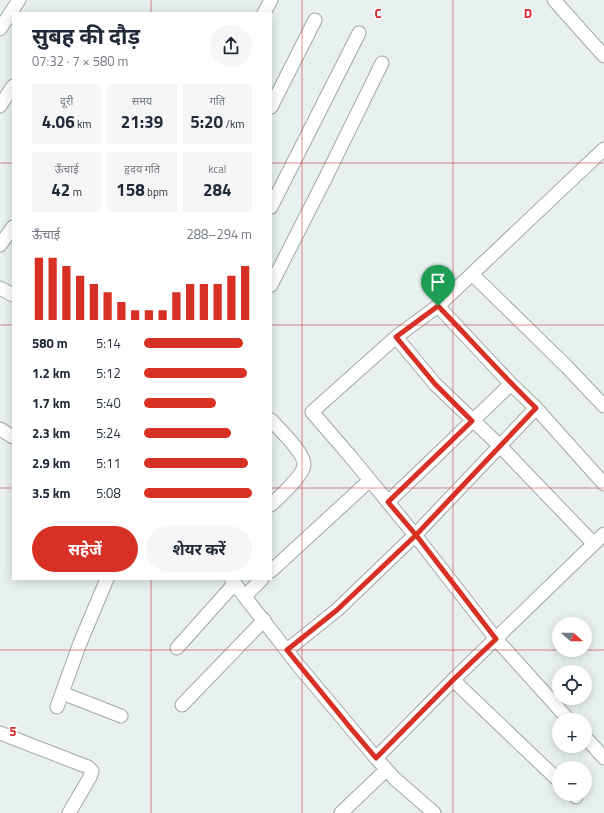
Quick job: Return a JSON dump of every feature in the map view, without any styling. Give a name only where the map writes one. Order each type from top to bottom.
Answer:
[{"type":"street","points":[[0,29],[19,0]]},
{"type":"street","points":[[265,12],[271,0]]},
{"type":"street","points":[[554,0],[604,56]]},
{"type":"street","points":[[272,105],[315,20]]},
{"type":"street","points":[[272,204],[359,33]]},
{"type":"street","points":[[272,283],[382,63]]},
{"type":"street","points":[[0,106],[12,88]]},
{"type":"street","points":[[563,713],[496,639],[416,535],[312,412],[396,337],[438,306],[604,149]]},
{"type":"street","points":[[0,245],[12,228]]},
{"type":"street","points":[[472,274],[604,406]]},
{"type":"street","points":[[0,288],[12,294]]},
{"type":"street","points":[[438,306],[511,384],[536,408],[604,484]]},
{"type":"street","points":[[396,337],[435,384],[472,421],[500,446],[594,544]]},
{"type":"street","points":[[388,502],[511,384]]},
{"type":"street","points":[[287,650],[337,610],[416,535],[536,408]]},
{"type":"street","points":[[272,421],[299,451],[303,458],[304,465],[296,480],[272,504]]},
{"type":"street","points":[[0,429],[12,436]]},
{"type":"street","points":[[272,570],[370,480]]},
{"type":"street","points":[[376,758],[453,680],[604,534]]},
{"type":"street","points":[[57,706],[80,643],[107,580]]},
{"type":"street","points":[[245,596],[261,580]]},
{"type":"street","points":[[177,648],[233,581],[287,650],[386,770],[434,813]]},
{"type":"street","points":[[182,705],[264,620]]},
{"type":"street","points":[[453,680],[552,774]]},
{"type":"street","points":[[62,693],[121,716]]},
{"type":"street","points":[[0,733],[88,767],[92,771],[69,813]]},
{"type":"street","points":[[592,745],[604,758]]},
{"type":"street","points":[[342,813],[386,770]]},
{"type":"route","points":[[438,306],[396,337],[435,384],[472,421],[388,502],[416,535],[496,639],[376,758],[287,650],[337,610],[416,535],[536,408],[511,384],[438,306]]}]
